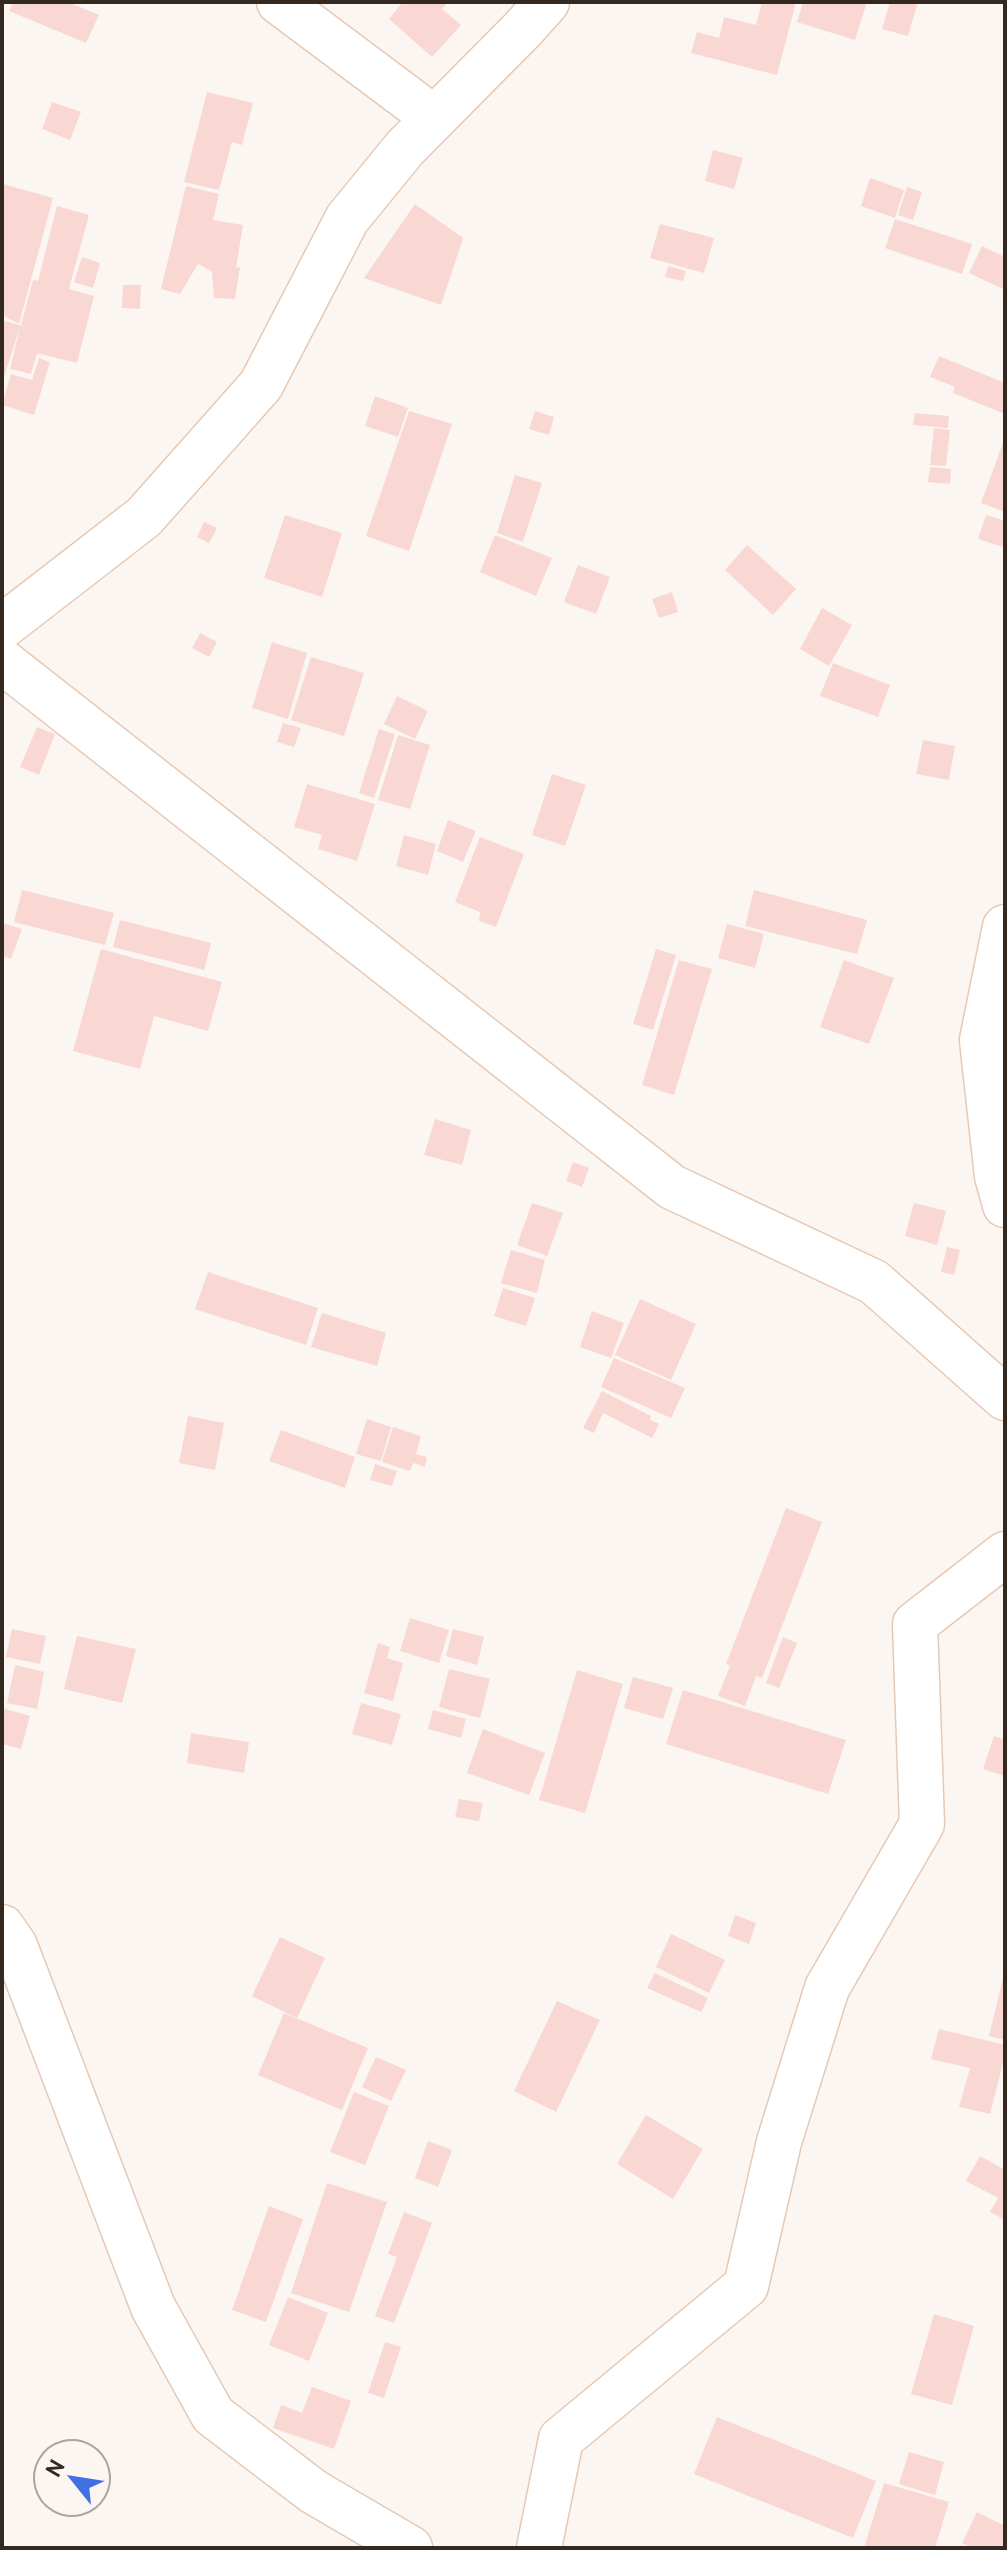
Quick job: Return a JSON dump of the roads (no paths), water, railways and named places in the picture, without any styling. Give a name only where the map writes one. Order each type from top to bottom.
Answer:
[{"type":"street","points":[[279,2],[434,118]]},
{"type":"street","points":[[2,627],[144,517],[261,385],[347,219],[405,148],[547,2]]},
{"type":"street","points":[[2,661],[672,1187],[874,1282],[1005,1398]]},
{"type":"street","points":[[1002,1186],[982,1040],[1005,927]]},
{"type":"street","points":[[539,2548],[561,2439],[746,2286],[779,2142],[827,1988],[922,1824],[915,1624],[1005,1554]]},
{"type":"street","points":[[2,1927],[15,1946],[153,2307],[213,2415],[314,2492],[410,2548]]}]
